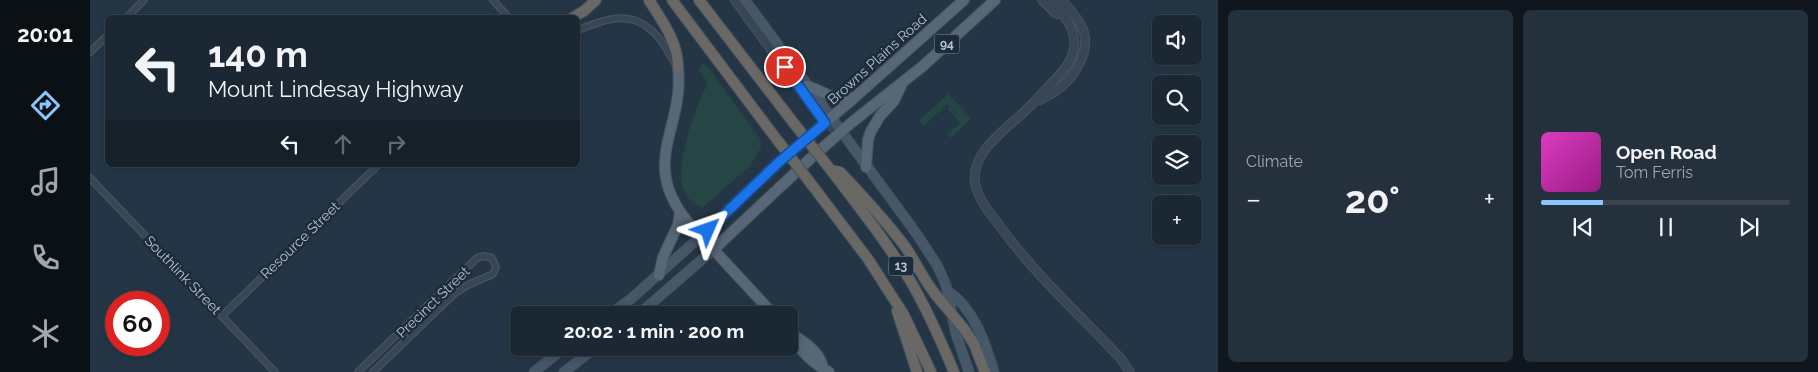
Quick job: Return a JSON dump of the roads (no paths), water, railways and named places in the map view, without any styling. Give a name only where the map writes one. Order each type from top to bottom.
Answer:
[{"type":"highway","points":[[577,15],[596,0]]},
{"type":"highway","points":[[649,0],[674,43],[678,56],[678,67]]},
{"type":"highway","name":"13","points":[[672,0],[868,259],[904,315],[931,372]]},
{"type":"highway","name":"13","points":[[699,0],[883,239],[911,282],[934,325],[954,372]]},
{"type":"highway","points":[[830,169],[840,172],[881,217],[905,247],[929,287],[965,330],[974,344],[985,372]]},
{"type":"highway","points":[[895,302],[917,372]]},
{"type":"main road","points":[[744,0],[807,86],[828,120],[841,132],[927,248],[937,265],[948,292],[956,334],[969,372]]},
{"type":"main road","name":"Browns Plains Road","points":[[701,236],[779,162],[964,0]]},
{"type":"main road","name":"94","points":[[841,132],[902,83],[993,2]]},
{"type":"main road","points":[[678,67],[678,100],[666,146],[664,162],[670,193],[680,212],[766,306]]},
{"type":"main road","points":[[866,167],[870,133],[880,116],[894,101],[902,83]]},
{"type":"main road","points":[[807,86],[818,89],[833,98],[843,100],[854,98]]},
{"type":"main road","points":[[648,306],[714,249],[841,132]]},
{"type":"main road","points":[[659,275],[662,257],[678,225],[680,212]]},
{"type":"main road","points":[[622,306],[701,236]]},
{"type":"main road","points":[[948,292],[956,297],[974,322],[985,344],[994,372]]},
{"type":"main road","points":[[798,347],[813,363],[825,371]]},
{"type":"main road","points":[[534,372],[554,356]]},
{"type":"main road","points":[[564,372],[584,356]]},
{"type":"street","points":[[129,15],[144,0]]},
{"type":"street","points":[[493,0],[506,15]]},
{"type":"street","points":[[735,0],[828,120]]},
{"type":"street","points":[[993,2],[1004,0]]},
{"type":"street","points":[[1042,0],[1055,13],[1062,15]]},
{"type":"street","points":[[1051,0],[1070,25],[1074,38],[1074,48],[1070,62],[1034,103],[986,148],[975,170],[975,185],[982,202],[1014,246],[1044,281],[1122,360],[1130,372]]},
{"type":"street","points":[[1034,103],[1058,90],[1076,71],[1083,54],[1085,36],[1078,20],[1062,0]]},
{"type":"street","points":[[580,29],[605,19],[630,18],[653,32],[662,41],[678,67]]},
{"type":"street","points":[[90,52],[105,38]]},
{"type":"street","name":"Resource Street","points":[[222,316],[376,167]]},
{"type":"street","name":"Southlink Street","points":[[90,178],[275,372]]},
{"type":"street","name":"Precinct Street","points":[[358,372],[478,258],[483,256],[492,258],[496,264],[496,271],[493,274],[455,293],[373,372]]}]
